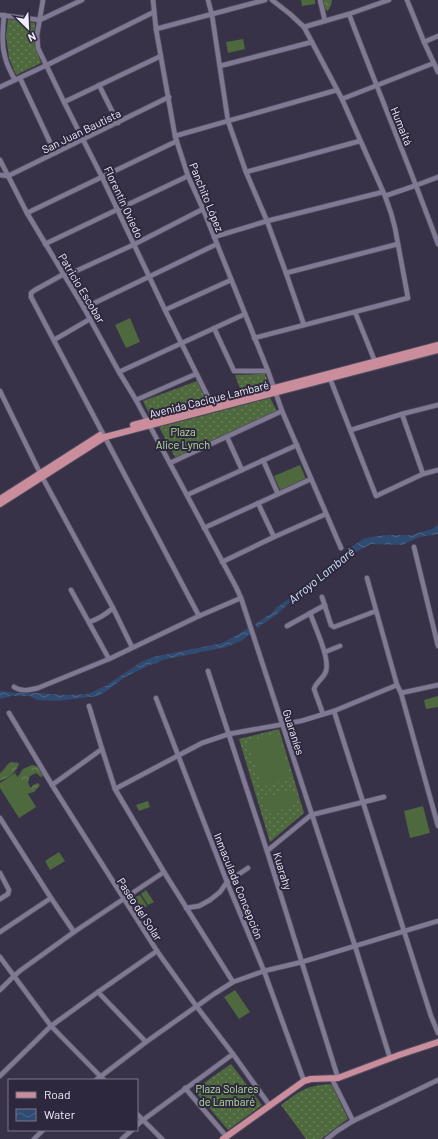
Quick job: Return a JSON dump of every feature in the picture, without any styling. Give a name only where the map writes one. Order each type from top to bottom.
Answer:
[{"type":"main road","name":"Avenida Cacique Lambaré","points":[[376,364],[438,345]]},
{"type":"main road","name":"Avenida Cacique Lambaré","points":[[0,499],[104,435],[376,364],[438,350]]},
{"type":"main road","name":"Avenida Cacique Lambaré","points":[[0,504],[41,475]]},
{"type":"main road","points":[[225,1138],[304,1081],[311,1079],[335,1079],[438,1042]]},
{"type":"street","name":"Florentín Oviedo","points":[[43,0],[37,35],[38,48],[212,406]]},
{"type":"street","points":[[15,80],[5,58],[3,48],[2,15],[40,20],[82,0]]},
{"type":"street","name":"Panchito López","points":[[152,0],[176,139],[188,176],[203,209],[268,371],[282,411],[341,548]]},
{"type":"street","points":[[208,0],[212,15],[228,121],[246,172],[267,221],[304,325]]},
{"type":"street","points":[[156,29],[265,0]]},
{"type":"street","points":[[254,338],[408,298],[395,228],[384,194],[342,99],[304,27],[272,0]]},
{"type":"street","points":[[320,0],[325,21]]},
{"type":"street","points":[[304,27],[349,14],[389,0]]},
{"type":"street","points":[[407,0],[438,72]]},
{"type":"street","points":[[0,87],[47,66],[154,12]]},
{"type":"street","name":"Humaitá","points":[[349,14],[376,86],[417,186],[438,244]]},
{"type":"street","points":[[424,42],[438,36]]},
{"type":"street","points":[[220,66],[312,42]]},
{"type":"street","points":[[64,102],[161,56]]},
{"type":"street","points":[[342,99],[434,63]]},
{"type":"street","points":[[20,78],[55,153]]},
{"type":"street","points":[[99,85],[118,123]]},
{"type":"street","points":[[27,214],[176,139],[228,121],[337,90]]},
{"type":"street","name":"San Juan Bautista","points":[[8,176],[169,97]]},
{"type":"street","points":[[246,172],[360,141]]},
{"type":"street","name":"Patricio Escobar","points":[[0,160],[27,214],[90,318],[148,423]]},
{"type":"street","points":[[0,175],[8,176]]},
{"type":"street","points":[[45,244],[188,176]]},
{"type":"street","points":[[214,237],[267,221],[417,186],[438,176]]},
{"type":"street","points":[[199,616],[54,340],[32,297],[32,292],[203,209]]},
{"type":"street","points":[[84,308],[217,244]]},
{"type":"street","points":[[286,273],[398,244]]},
{"type":"street","points":[[165,310],[231,280]]},
{"type":"street","points":[[355,312],[376,364]]},
{"type":"street","points":[[119,372],[245,314]]},
{"type":"street","points":[[54,340],[90,318]]},
{"type":"street","points":[[214,328],[234,371],[268,371]]},
{"type":"street","points":[[136,400],[196,374]]},
{"type":"street","points":[[329,376],[376,496],[424,474],[438,470]]},
{"type":"street","points":[[0,391],[41,475],[113,608],[132,647]]},
{"type":"street","points":[[351,430],[402,414],[438,405]]},
{"type":"street","points":[[170,463],[282,411]]},
{"type":"street","points":[[402,414],[424,474]]},
{"type":"street","name":"Guaraníes","points":[[148,423],[241,598],[355,946],[390,1058]]},
{"type":"street","points":[[227,437],[242,470]]},
{"type":"street","points":[[187,495],[297,445]]},
{"type":"street","points":[[263,460],[278,494]]},
{"type":"street","points":[[204,528],[311,479]]},
{"type":"street","points":[[258,503],[274,537]]},
{"type":"street","points":[[222,562],[326,514]]},
{"type":"street","points":[[414,547],[438,646]]},
{"type":"street","points":[[367,578],[438,826]]},
{"type":"street","points":[[71,590],[109,659]]},
{"type":"street","points":[[322,597],[331,625],[334,627],[376,611]]},
{"type":"street","points":[[14,688],[29,690],[38,688],[109,659],[199,616],[241,598]]},
{"type":"street","points":[[287,626],[325,605]]},
{"type":"street","points":[[89,622],[106,615],[113,608]]},
{"type":"street","points":[[310,613],[325,652],[327,666],[325,674],[314,689],[324,714]]},
{"type":"street","points":[[325,652],[340,646]]},
{"type":"street","name":"Kuarahy","points":[[208,670],[302,962],[335,1079],[353,1121]]},
{"type":"street","points":[[115,789],[202,742],[229,734],[301,721],[334,711],[397,685]]},
{"type":"street","points":[[401,693],[438,685]]},
{"type":"street","name":"Inmaculada Concepción","points":[[156,698],[227,882],[264,971],[304,1081]]},
{"type":"street","points":[[89,706],[115,789],[186,908],[233,982]]},
{"type":"street","points":[[334,711],[431,1016],[438,1033]]},
{"type":"street","name":"Paseo del Solar","points":[[9,713],[52,785],[156,951],[270,1106]]},
{"type":"street","points":[[52,785],[102,749]]},
{"type":"street","points":[[267,851],[311,815],[384,797]]},
{"type":"street","points":[[0,818],[74,932]]},
{"type":"street","points":[[186,908],[199,906],[210,900],[220,892],[227,882],[248,868]]},
{"type":"street","points":[[0,990],[14,976],[74,932],[164,872]]},
{"type":"street","points":[[0,873],[9,890],[8,894],[0,899]]},
{"type":"street","points":[[0,932],[51,898]]},
{"type":"street","points":[[0,957],[51,1026],[100,1079],[146,1042],[233,982],[264,971],[302,962],[438,921]]},
{"type":"street","points":[[0,1076],[51,1026],[156,951]]},
{"type":"street","points":[[98,992],[146,1042]]},
{"type":"street","points":[[138,1124],[233,1054]]},
{"type":"street","points":[[327,1139],[353,1121],[438,1080]]},
{"type":"street","points":[[185,1088],[225,1138]]},
{"type":"street","points":[[138,1115],[162,1139]]},
{"type":"street","points":[[34,1139],[43,1131]]},
{"type":"street","points":[[122,1139],[131,1131]]},
{"type":"green space","points":[[301,0],[315,0],[315,4],[302,6]]},
{"type":"green space","points":[[321,0],[332,0],[328,11],[324,9]]},
{"type":"green space","points":[[8,19],[35,23],[34,41],[41,63],[16,75],[9,58],[6,36]]},
{"type":"green space","points":[[243,39],[245,49],[228,53],[226,42]]},
{"type":"green space","points":[[130,318],[140,342],[126,348],[115,325]]},
{"type":"green space","points":[[265,374],[269,385],[241,391],[235,375]]},
{"type":"green space","points":[[197,381],[206,400],[150,415],[143,401]]},
{"type":"green space","name":"Plaza Alice Lynch","points":[[270,398],[277,411],[176,459],[159,427]]},
{"type":"green space","points":[[300,465],[306,479],[280,490],[274,476]]},
{"type":"green space","points":[[438,696],[438,707],[426,709],[424,700]]},
{"type":"green space","points":[[279,729],[304,813],[270,842],[239,739]]},
{"type":"green space","points":[[278,733],[291,778],[262,787],[248,741]]},
{"type":"green space","points":[[11,762],[19,764],[12,775],[0,781],[0,773]]},
{"type":"green space","points":[[32,765],[39,767],[43,773],[43,776],[41,777],[36,773],[30,776],[28,782],[30,787],[38,783],[40,785],[34,792],[26,794],[17,778],[23,769]]},
{"type":"green space","points":[[15,773],[36,807],[19,818],[0,788],[0,783]]},
{"type":"green space","points":[[292,789],[297,804],[270,814],[264,798]]},
{"type":"green space","points":[[148,801],[150,807],[139,811],[136,805]]},
{"type":"green space","points":[[423,806],[430,833],[410,838],[404,811]]},
{"type":"green space","points":[[59,852],[65,861],[50,870],[45,861]]},
{"type":"green space","points":[[146,890],[154,902],[148,905],[141,894]]},
{"type":"green space","points":[[140,895],[147,906],[142,909],[134,898]]},
{"type":"green space","points":[[235,990],[250,1012],[239,1019],[224,997]]},
{"type":"green space","name":"Plaza Solares de Lambaré","points":[[231,1064],[262,1105],[228,1130],[194,1090]]},
{"type":"green space","points":[[332,1085],[348,1119],[321,1139],[306,1139],[281,1105],[303,1090],[314,1086]]},
{"type":"water","points":[[438,524],[438,534],[420,537],[402,545],[371,544],[356,552],[350,548],[363,539],[370,537],[411,535],[432,529]]},
{"type":"water","points":[[348,550],[353,555],[300,593],[276,615],[257,628],[255,624],[271,614],[277,607],[321,576],[330,565]]},
{"type":"water","points":[[248,628],[250,634],[241,641],[226,647],[162,660],[125,677],[98,696],[57,701],[37,700],[30,696],[11,696],[0,699],[0,691],[66,695],[88,694],[107,685],[141,662],[153,657],[222,643]]},
{"type":"water label","name":"Arroyo Lambaré","points":[[321,575]]}]
